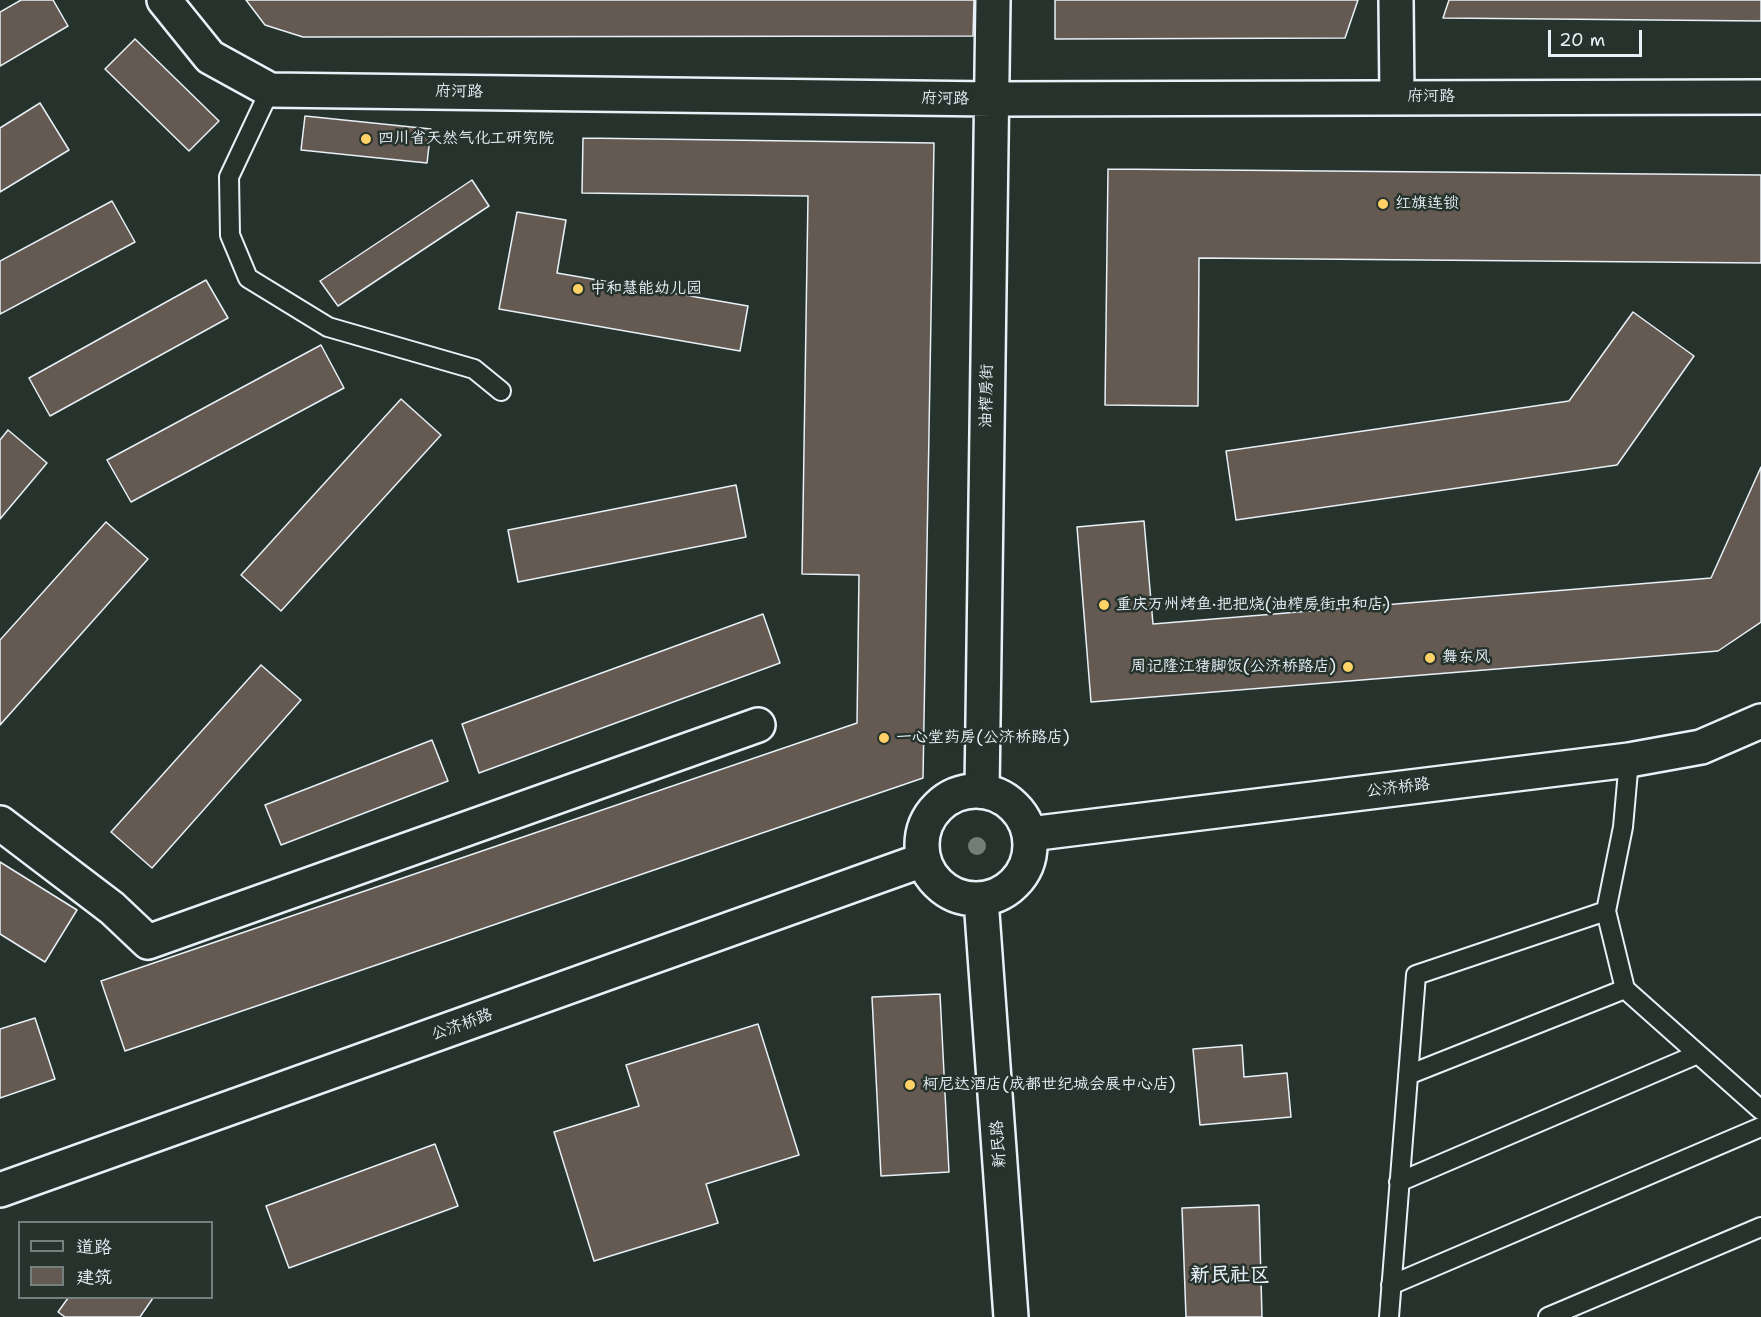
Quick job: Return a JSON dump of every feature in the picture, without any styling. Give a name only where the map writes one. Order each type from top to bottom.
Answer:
[{"type":"street","name":"府河路","points":[[164,0],[210,57],[270,90],[992,99],[1761,97]]},
{"type":"street","name":"油榨房街","points":[[982,791],[993,0]]},
{"type":"street","points":[[1396,0],[1397,97]]},
{"type":"street","name":"公济桥路","points":[[1030,834],[1629,760],[1701,747],[1761,721]]},
{"type":"street","points":[[0,823],[112,908],[148,942],[758,725]]},
{"type":"street","points":[[982,791],[998,796],[1013,805],[1023,818],[1030,834],[1030,851],[1026,868],[1015,883],[1000,894],[981,899],[962,898],[945,890],[931,877],[923,860],[922,842],[926,823],[936,809],[957,795],[982,791]]},
{"type":"street","name":"公济桥路","points":[[0,1190],[923,860]]},
{"type":"street","name":"新民路","points":[[981,899],[1011,1317]]},
{"type":"lane","points":[[270,90],[228,177],[230,235],[248,278],[328,327],[474,369],[501,391]]},
{"type":"lane","points":[[1629,760],[1623,827],[1606,911],[1625,989],[1761,1110]]},
{"type":"lane","points":[[1389,1317],[1416,975],[1606,911]]},
{"type":"lane","points":[[1408,1075],[1625,989]]},
{"type":"lane","points":[[1399,1182],[1698,1054]]},
{"type":"lane","points":[[1391,1285],[1761,1127]]},
{"type":"lane","points":[[1548,1317],[1761,1227]]},
{"type":"building","points":[[21,0],[53,0],[68,26],[0,66],[0,12]]},
{"type":"building","points":[[246,0],[974,0],[973,36],[303,37],[265,25]]},
{"type":"building","points":[[1055,0],[1358,0],[1345,38],[1055,39]]},
{"type":"building","points":[[1449,0],[1761,0],[1761,21],[1443,18]]},
{"type":"building","points":[[135,39],[219,121],[189,151],[105,69]]},
{"type":"building","points":[[40,103],[69,150],[0,192],[0,128]]},
{"type":"building","name":"四川省天然气化工研究院","points":[[305,116],[431,129],[427,163],[301,150]]},
{"type":"building","points":[[583,138],[934,143],[923,778],[125,1051],[101,981],[857,723],[859,575],[802,574],[808,196],[582,193]]},
{"type":"building","points":[[1108,169],[1761,175],[1761,263],[1199,258],[1198,406],[1105,405]]},
{"type":"building","points":[[472,180],[489,206],[338,306],[320,281]]},
{"type":"building","points":[[112,201],[135,242],[0,314],[0,261]]},
{"type":"building","name":"中和慧能幼儿园","points":[[517,212],[566,220],[557,273],[748,306],[740,351],[499,309]]},
{"type":"building","points":[[206,280],[228,318],[50,416],[29,378]]},
{"type":"building","points":[[1633,312],[1694,356],[1617,465],[1236,520],[1226,451],[1569,401]]},
{"type":"building","points":[[321,345],[344,388],[131,502],[107,460]]},
{"type":"building","points":[[401,399],[441,435],[281,611],[241,575]]},
{"type":"building","points":[[8,430],[47,463],[0,519],[0,440]]},
{"type":"building","points":[[1761,467],[1761,622],[1718,651],[1091,702],[1077,527],[1144,521],[1153,624],[1711,578]]},
{"type":"building","points":[[736,485],[746,537],[518,582],[508,530]]},
{"type":"building","points":[[106,522],[148,559],[0,725],[0,640]]},
{"type":"building","points":[[763,614],[780,663],[479,773],[462,724]]},
{"type":"building","points":[[261,665],[301,700],[152,868],[111,832]]},
{"type":"building","points":[[432,740],[448,781],[281,845],[265,805]]},
{"type":"building","points":[[0,862],[77,910],[45,962],[0,934]]},
{"type":"building","name":"柯尼达酒店(成都世纪城会展中心店)","points":[[940,994],[949,1172],[881,1176],[872,997]]},
{"type":"building","points":[[35,1018],[55,1079],[0,1098],[0,1029]]},
{"type":"building","points":[[758,1024],[799,1155],[706,1184],[718,1223],[594,1261],[554,1132],[639,1106],[626,1065]]},
{"type":"building","points":[[1242,1045],[1244,1077],[1287,1073],[1291,1117],[1200,1125],[1193,1049]]},
{"type":"building","points":[[435,1144],[458,1206],[289,1268],[266,1206]]},
{"type":"building","points":[[1259,1205],[1262,1317],[1186,1317],[1182,1208]]},
{"type":"building","points":[[67,1299],[152,1299],[140,1317],[65,1317],[58,1312]]},
{"type":"place","name":"四川省天然气化工研究院","points":[[366,139]]},
{"type":"place","name":"红旗连锁","points":[[1383,204]]},
{"type":"place","name":"中和慧能幼儿园","points":[[578,289]]},
{"type":"place","name":"重庆万州烤鱼·把把烧(油榨房街中和店)","points":[[1104,605]]},
{"type":"place","name":"舞东风","points":[[1430,658]]},
{"type":"place","name":"周记隆江猪脚饭(公济桥路店)","points":[[1348,667]]},
{"type":"place","name":"一心堂药房(公济桥路店)","points":[[884,738]]},
{"type":"place","name":"柯尼达酒店(成都世纪城会展中心店)","points":[[910,1085]]},
{"type":"district","name":"新民社区","points":[[1230,1276]]}]
